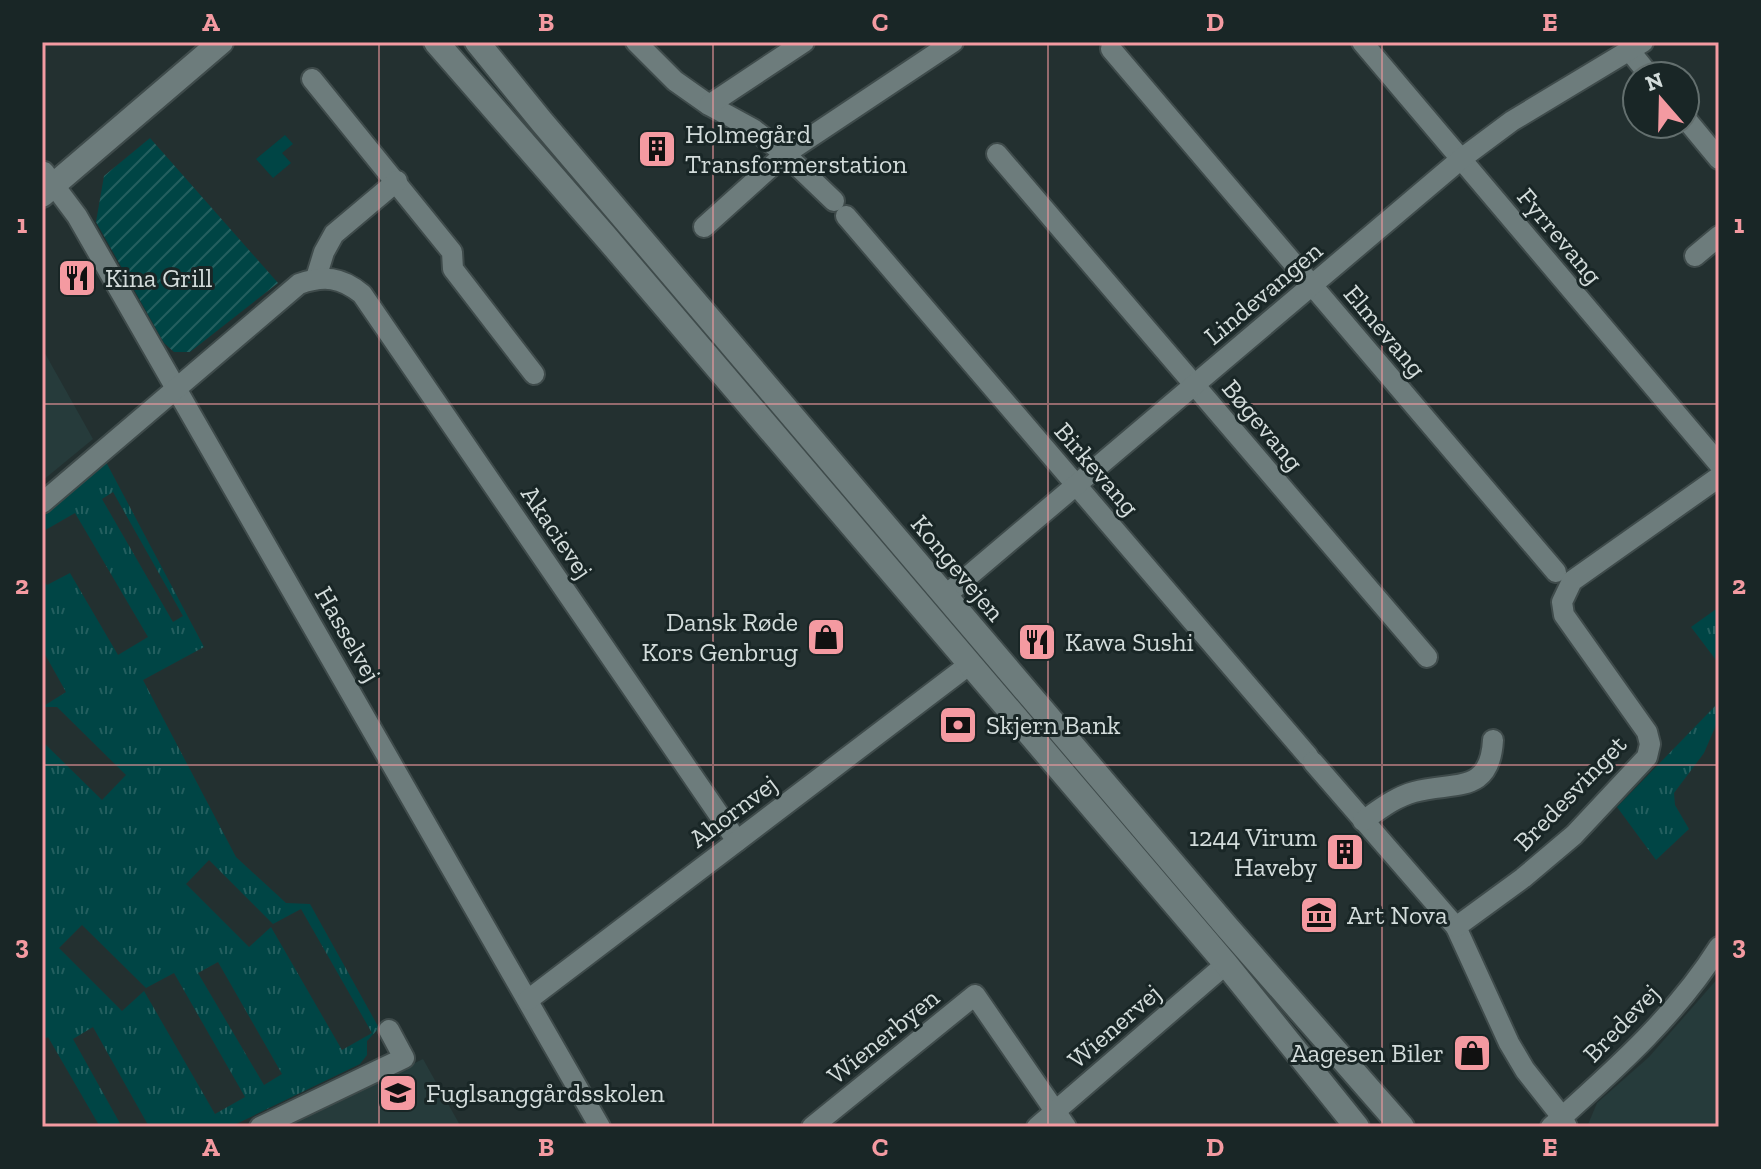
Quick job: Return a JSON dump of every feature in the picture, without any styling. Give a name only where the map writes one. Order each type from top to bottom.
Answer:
[{"type":"main road","points":[[46,181],[197,42]]},
{"type":"main road","points":[[46,181],[221,42]]},
{"type":"main road","name":"Kongevejen","points":[[436,42],[1226,964],[1357,1127]]},
{"type":"main road","name":"Kongevejen","points":[[475,42],[1233,935],[1402,1127]]},
{"type":"street","name":"Birkevang","points":[[636,42],[675,81],[709,105],[753,129],[785,154],[840,209],[1363,821]]},
{"type":"street","points":[[709,105],[804,42]]},
{"type":"street","points":[[704,227],[785,154],[953,42]]},
{"type":"street","name":"Fyrrevang","points":[[1362,42],[1719,464]]},
{"type":"street","name":"Lindevangen","points":[[945,596],[1461,159],[1512,121],[1636,46]]},
{"type":"street","name":"Elmevang","points":[[1111,49],[1556,572]]},
{"type":"street","points":[[312,79],[452,252],[453,269],[534,374]]},
{"type":"street","points":[[1701,137],[1719,159]]},
{"type":"street","name":"Bøgevang","points":[[997,154],[1427,657]]},
{"type":"street","name":"Hasselvej","points":[[46,181],[77,216],[600,1127]]},
{"type":"street","points":[[42,503],[299,284],[316,278],[324,252],[334,234],[397,181]]},
{"type":"street","points":[[1695,256],[1719,236]]},
{"type":"street","name":"Akacievej","points":[[316,278],[333,278],[348,283],[362,294],[737,841]]},
{"type":"street","name":"Bredesvinget","points":[[1456,927],[1523,878],[1574,835],[1647,757],[1650,744],[1647,732],[1564,615],[1562,602],[1572,581],[1719,477]]},
{"type":"street","name":"Ahornvej","points":[[528,1000],[970,664]]},
{"type":"street","points":[[1493,740],[1492,762],[1484,775],[1469,782],[1413,792],[1363,821],[1456,927],[1509,1043],[1560,1124]]},
{"type":"street","name":"Bredevej","points":[[1560,1124],[1654,1032],[1706,968],[1719,947]]},
{"type":"street","name":"Wienervej","points":[[1037,1127],[1061,1119],[1226,964]]},
{"type":"street","name":"Wienerbyen","points":[[812,1127],[975,995],[1061,1119]]},
{"type":"street","points":[[260,1127],[404,1058],[389,1030]]},
{"type":"shaded area","points":[[42,348],[93,439],[42,481]]},
{"type":"shaded area","points":[[1719,977],[1719,1127],[1587,1127],[1597,1103],[1649,1057]]},
{"type":"shaded area","name":"Fuglsanggårdsskolen","points":[[423,1059],[461,1127],[283,1127]]},
{"type":"green space","points":[[285,135],[293,144],[282,153],[291,163],[273,178],[256,159]]},
{"type":"green space","points":[[150,138],[278,283],[190,352],[174,352],[164,343],[96,222],[104,176]]},
{"type":"green space","points":[[106,462],[204,647],[143,680],[236,857],[286,903],[310,904],[379,1028],[367,1041],[367,1055],[360,1064],[230,1127],[146,1127],[148,1125],[93,1027],[73,1039],[122,1127],[100,1127],[48,1037],[42,1040],[42,741],[102,800],[126,775],[57,707],[42,707],[66,692],[42,649],[42,579],[47,585],[70,573],[118,655],[148,637],[75,513],[42,532],[42,517]],"holes":[[[113,492],[183,616],[173,622],[102,499]],[[209,860],[273,924],[301,909],[372,1033],[342,1050],[271,927],[249,947],[186,884]],[[82,925],[146,988],[174,973],[245,1097],[215,1114],[144,991],[122,1011],[59,948]],[[218,962],[282,1074],[264,1085],[198,973]]]},
{"type":"green space","points":[[1719,607],[1719,664],[1691,627]]},
{"type":"green space","points":[[1719,702],[1719,718],[1704,753],[1674,793],[1675,805],[1689,829],[1656,860],[1617,807]]},
{"type":"place","name":"Holmegård Transformerstation","points":[[657,149]]},
{"type":"place","name":"Kina Grill","points":[[77,278]]},
{"type":"place","name":"Dansk Røde Kors Genbrug","points":[[826,637]]},
{"type":"place","name":"Kawa Sushi","points":[[1037,642]]},
{"type":"place","name":"Skjern Bank","points":[[958,725]]},
{"type":"place","name":"1244 Virum Haveby","points":[[1345,852]]},
{"type":"place","name":"Art Nova","points":[[1319,915]]},
{"type":"place","name":"Aagesen Biler","points":[[1472,1053]]},
{"type":"place","name":"Fuglsanggårdsskolen","points":[[398,1093]]}]
